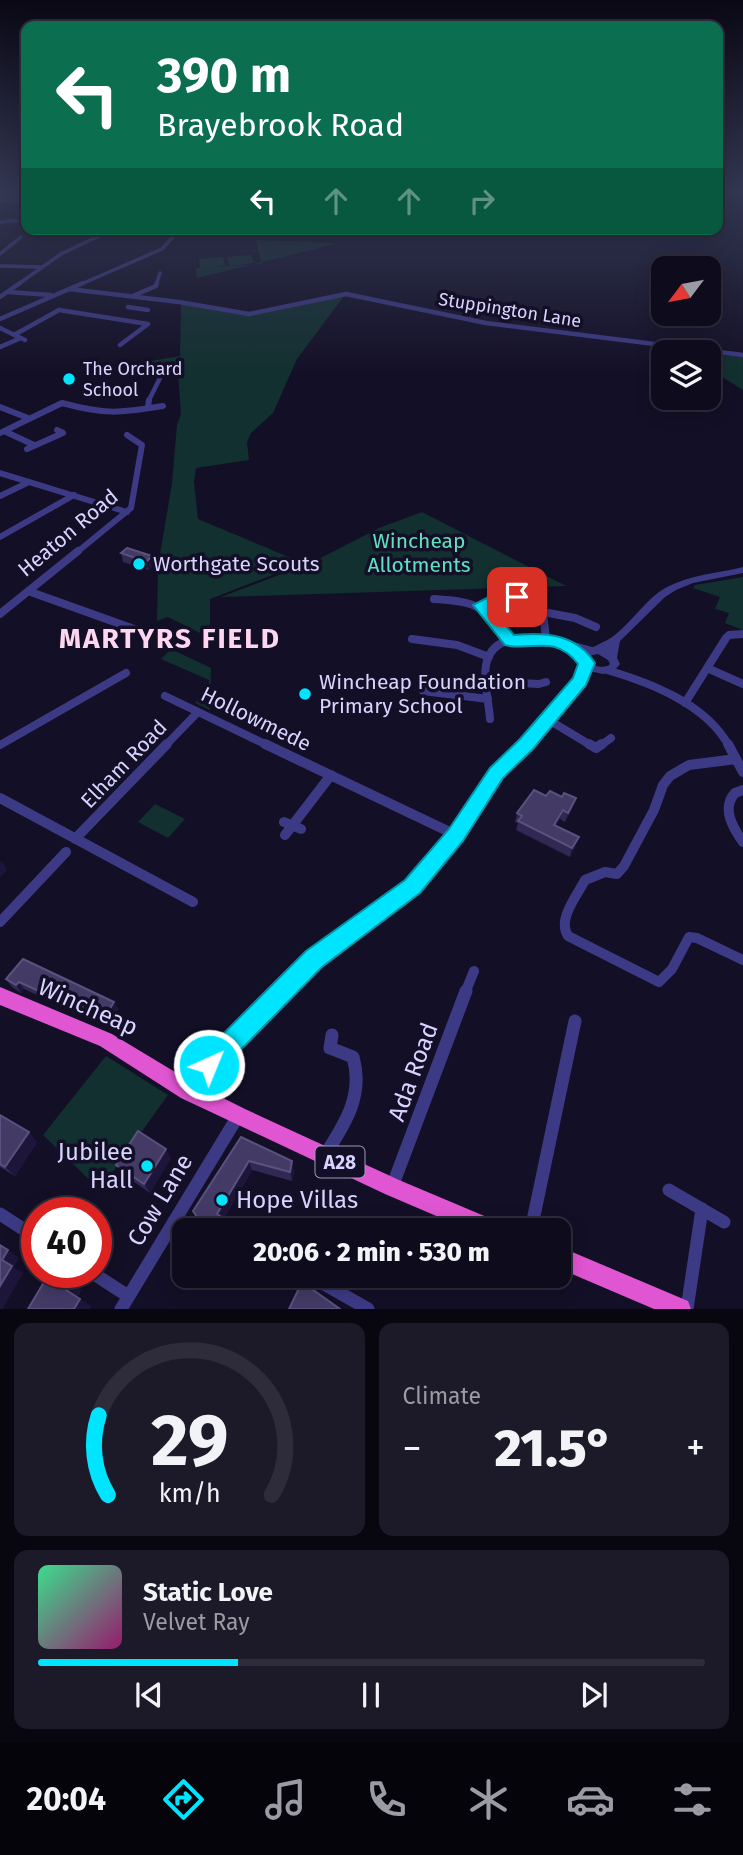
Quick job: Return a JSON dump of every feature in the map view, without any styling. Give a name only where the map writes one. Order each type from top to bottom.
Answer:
[{"type":"highway","name":"Wincheap","points":[[0,996],[106,1040],[188,1091],[238,1116],[466,1218]]},
{"type":"highway","points":[[571,1263],[680,1309]]},
{"type":"street","points":[[0,297],[63,253]]},
{"type":"street","points":[[0,319],[152,253]]},
{"type":"street","points":[[0,266],[43,267]]},
{"type":"street","points":[[132,297],[156,286],[162,274]]},
{"type":"street","name":"Stuppington Lane","points":[[69,289],[255,314],[346,294],[486,323],[743,355]]},
{"type":"street","points":[[8,292],[54,295]]},
{"type":"street","points":[[128,307],[148,310]]},
{"type":"street","points":[[124,319],[140,309]]},
{"type":"street","points":[[14,335],[58,310],[148,325],[120,345]]},
{"type":"street","points":[[0,328],[23,339],[0,347]]},
{"type":"street","points":[[148,407],[153,383],[162,374]]},
{"type":"street","points":[[2,432],[62,403],[92,413],[120,413],[163,406]]},
{"type":"street","points":[[0,407],[28,418]]},
{"type":"street","points":[[27,449],[63,433],[57,430]]},
{"type":"street","points":[[2,432],[34,445]]},
{"type":"street","name":"Heaton Road","points":[[0,614],[133,505],[142,445],[127,435]]},
{"type":"street","points":[[0,473],[127,512]]},
{"type":"street","points":[[0,496],[29,482]]},
{"type":"street","points":[[0,537],[74,495]]},
{"type":"street","points":[[188,1091],[209,1065],[327,947],[412,886],[456,835],[496,773],[526,744],[580,681],[590,656],[615,641],[645,608],[672,588],[743,570]]},
{"type":"street","points":[[28,591],[137,631]]},
{"type":"street","points":[[481,605],[498,597],[517,597]]},
{"type":"street","points":[[434,599],[481,605],[510,641]]},
{"type":"street","points":[[546,638],[543,609],[596,626]]},
{"type":"street","points":[[685,703],[729,635],[743,634]]},
{"type":"street","points":[[490,719],[487,681],[489,657],[500,645],[510,641],[546,638],[590,656],[603,671],[645,685],[685,703],[720,730],[743,772]]},
{"type":"street","points":[[412,639],[457,645],[489,657]]},
{"type":"street","points":[[580,681],[603,671],[614,660],[615,641]]},
{"type":"street","points":[[590,656],[606,652],[645,685]]},
{"type":"street","points":[[707,668],[743,684]]},
{"type":"street","points":[[0,746],[126,673]]},
{"type":"street","points":[[487,681],[539,684],[546,682]]},
{"type":"street","points":[[423,691],[488,699]]},
{"type":"street","name":"Hollowmede","points":[[166,696],[456,835]]},
{"type":"street","name":"Elham Road","points":[[75,839],[198,712]]},
{"type":"street","points":[[547,719],[596,748],[611,738]]},
{"type":"street","points":[[736,759],[690,765],[670,776],[663,785],[654,810],[624,866],[617,874],[605,872],[586,880],[564,920],[564,930],[568,936],[659,982],[669,976],[679,949],[690,937],[697,937],[743,960]]},
{"type":"street","points":[[285,835],[331,775]]},
{"type":"street","points":[[743,790],[730,796],[728,807],[731,825],[743,842]]},
{"type":"street","points":[[0,798],[193,902]]},
{"type":"street","points":[[0,922],[66,852]]},
{"type":"street","name":"Ada Road","points":[[392,1187],[445,1040],[474,971]]},
{"type":"street","points":[[534,1218],[575,1021]]},
{"type":"street","points":[[325,1155],[348,1120],[357,1089],[359,1070],[353,1058],[330,1048],[332,1035]]},
{"type":"street","name":"Cow Lane","points":[[183,1218],[238,1116]]},
{"type":"street","points":[[669,1190],[724,1222]]},
{"type":"street","points":[[687,1309],[702,1209]]},
{"type":"street","points":[[0,1214],[21,1227]]},
{"type":"street","name":"Cow Lane","points":[[125,1303],[172,1236]]},
{"type":"street","points":[[109,1288],[125,1303]]},
{"type":"street","points":[[331,1288],[368,1309]]},
{"type":"green space","points":[[260,253],[299,253],[262,262]]},
{"type":"green space","points":[[251,255],[254,263],[231,266],[251,265],[197,278],[199,259],[223,257],[225,265],[216,267],[229,266],[227,257]]},
{"type":"green space","points":[[344,296],[297,359],[273,413],[251,433],[247,442],[249,460],[196,468],[194,482],[198,519],[303,563],[210,599],[210,638],[168,617],[157,621],[158,566],[172,483],[177,425],[181,414],[178,374],[140,367],[145,362],[180,356],[181,304],[248,316]]},
{"type":"green space","points":[[721,355],[743,357],[743,390],[721,376]]},
{"type":"green space","name":"Wincheap Allotments","points":[[422,512],[566,586],[221,597],[313,562],[379,528]]},
{"type":"green space","points":[[743,577],[743,630],[725,623],[729,613],[715,609],[720,597],[693,588],[695,585]]},
{"type":"green space","points":[[171,649],[211,668],[210,710],[195,703],[209,688],[209,680],[161,659]]},
{"type":"green space","points":[[155,804],[185,819],[168,838],[138,822]]},
{"type":"green space","points":[[106,1056],[168,1095],[100,1190],[43,1135]]},
{"type":"building","points":[[127,548],[152,556],[146,562],[121,553]]},
{"type":"building","points":[[534,790],[546,796],[550,791],[562,797],[564,793],[576,798],[568,813],[563,810],[554,825],[579,837],[572,848],[518,821],[522,816],[517,813]]},
{"type":"building","points":[[23,959],[114,1002],[103,1020],[19,982],[16,985],[6,979]]},
{"type":"building","points":[[0,1115],[29,1132],[5,1167],[0,1164]]},
{"type":"building","name":"Jubilee Hall","points":[[138,1131],[166,1149],[144,1184],[116,1165]]},
{"type":"building","points":[[241,1137],[292,1161],[290,1172],[249,1161],[217,1214],[223,1218],[198,1218],[193,1211]]},
{"type":"building","points":[[0,1245],[8,1250],[2,1260],[12,1266],[0,1286]]},
{"type":"building","points":[[40,1288],[67,1288],[66,1290],[80,1299],[74,1309],[28,1309]]},
{"type":"building","points":[[299,1288],[310,1288],[340,1309],[289,1309]]},
{"type":"place","name":"The Orchard School","points":[[69,379]]},
{"type":"place","name":"Worthgate Scouts","points":[[139,564]]},
{"type":"place","name":"Wincheap Foundation Primary School","points":[[305,694]]},
{"type":"place","name":"Jubilee Hall","points":[[147,1166]]},
{"type":"place","name":"Hope Villas","points":[[222,1200]]},
{"type":"district","name":"MARTYRS FIELD","points":[[170,638]]},
{"type":"route","points":[[209,1065],[327,947],[395,902],[412,886],[456,835],[496,773],[526,744],[580,681],[587,663],[579,653],[553,639],[536,637],[510,641],[487,609],[481,605],[498,597],[517,597]]}]
